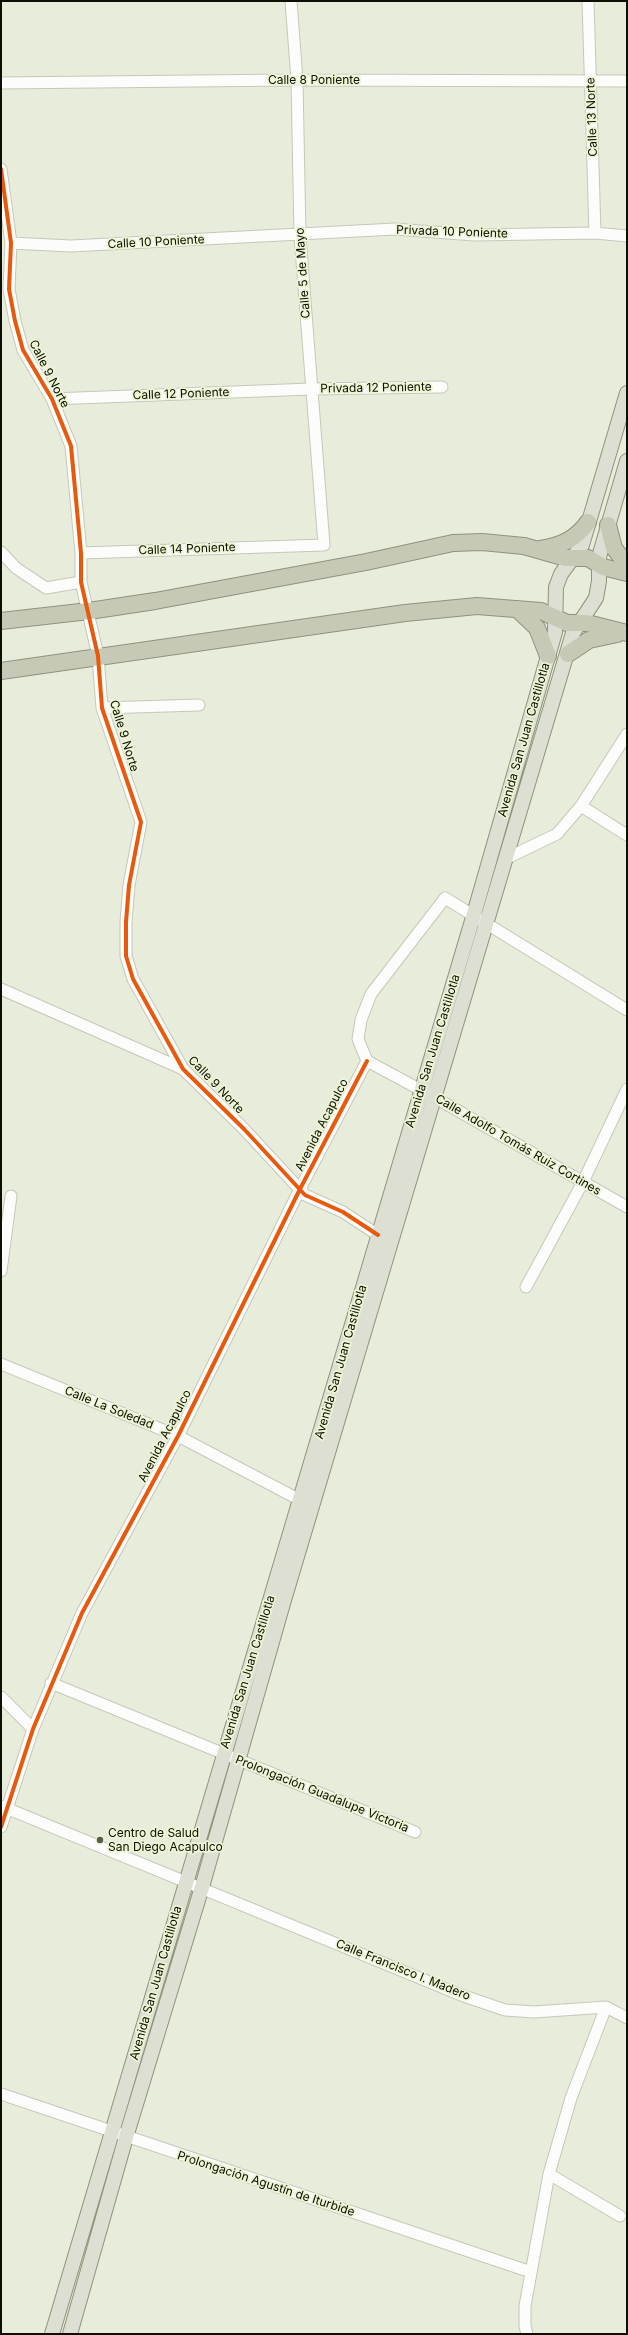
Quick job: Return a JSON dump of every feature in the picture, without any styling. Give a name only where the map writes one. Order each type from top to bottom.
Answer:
[{"type":"highway","points":[[540,549],[556,546],[570,540],[588,522]]},
{"type":"highway","points":[[608,525],[614,548],[627,564]]},
{"type":"highway","points":[[1,621],[89,611],[351,565],[453,543],[482,542],[540,549],[562,557],[588,558],[598,565],[627,573]]},
{"type":"highway","points":[[1,671],[441,608],[477,606],[541,611],[556,616],[568,623],[579,622],[627,634]]},
{"type":"highway","points":[[517,609],[537,628],[548,656]]},
{"type":"highway","points":[[568,654],[581,644],[596,637],[627,634]]},
{"type":"main road","name":"Avenida San Juan Castillotla","points":[[70,2334],[126,2137],[239,1760],[428,1093],[474,914],[548,656],[556,616],[556,588],[561,574],[580,549],[627,393]]},
{"type":"main road","name":"Avenida San Juan Castillotla","points":[[52,2334],[113,2132],[223,1753],[300,1500],[378,1235],[487,922],[575,629],[596,598],[599,581],[598,565],[627,461]]},
{"type":"street","name":"Calle 5 de Mayo","points":[[291,1],[297,80],[300,236],[324,545]]},
{"type":"street","name":"Calle 13 Norte","points":[[588,1],[595,233]]},
{"type":"street","name":"Calle 8 Poniente","points":[[1,83],[297,80],[627,81]]},
{"type":"street","name":"Calle 9 Norte","points":[[1,169],[11,244],[9,289],[15,321],[23,350],[52,399],[71,446],[81,553],[81,582],[89,611],[98,656],[102,708],[141,822],[127,902],[125,937],[126,956],[133,979],[143,1000],[183,1069],[244,1128],[300,1189],[312,1199],[343,1212],[378,1235]]},
{"type":"street","name":"Privada 10 Poniente","points":[[300,236],[395,229],[474,236],[595,233],[627,236]]},
{"type":"street","name":"Calle 10 Poniente","points":[[11,244],[71,246],[300,236]]},
{"type":"street","name":"Privada 12 Poniente","points":[[311,389],[442,387]]},
{"type":"street","name":"Calle 12 Poniente","points":[[52,399],[311,389]]},
{"type":"street","name":"Calle 14 Poniente","points":[[81,553],[324,545]]},
{"type":"street","points":[[1,552],[16,568],[46,588],[81,582]]},
{"type":"street","points":[[102,708],[199,705]]},
{"type":"street","points":[[505,860],[557,834],[581,806],[627,734]]},
{"type":"street","points":[[581,806],[627,835]]},
{"type":"street","points":[[367,1061],[358,1039],[361,1020],[371,994],[445,898],[474,914],[627,1010]]},
{"type":"street","points":[[1,989],[183,1069]]},
{"type":"street","name":"Calle Adolfo Tomás Ruiz Cortines","points":[[367,1061],[428,1093],[627,1207]]},
{"type":"street","name":"Avenida Acapulco","points":[[1,1827],[4,1807],[51,1682],[82,1613],[178,1436],[300,1189],[367,1061]]},
{"type":"street","points":[[526,1288],[582,1182],[627,1089]]},
{"type":"street","points":[[1,1271],[11,1196]]},
{"type":"street","name":"Calle La Soledad","points":[[1,1364],[178,1436],[300,1500]]},
{"type":"street","name":"Prolongación Guadalupe Victoria","points":[[51,1682],[415,1832]]},
{"type":"street","points":[[1,1697],[34,1729]]},
{"type":"street","name":"Calle Francisco I. Madero","points":[[4,1807],[186,1880],[461,1995],[506,2010],[534,2012],[606,2007]]},
{"type":"street","points":[[527,2334],[524,2318],[549,2174],[571,2098],[606,2007],[627,2018]]},
{"type":"street","name":"Prolongación Agustín de Iturbide","points":[[1,2094],[531,2272]]},
{"type":"street","points":[[549,2174],[620,2216]]},
{"type":"cycle path","points":[[1,169],[11,243],[9,289],[15,321],[23,350],[52,399],[71,446],[81,553],[81,582],[98,656],[102,708],[141,822],[129,885],[126,922],[126,956],[133,979],[183,1069],[244,1129],[305,1195],[343,1212],[378,1235]]},
{"type":"cycle path","points":[[1,1827],[33,1729],[82,1613],[178,1436],[300,1189],[367,1061]]},
{"type":"place","name":"Centro de Salud San Diego Acapulco","points":[[100,1840]]}]
